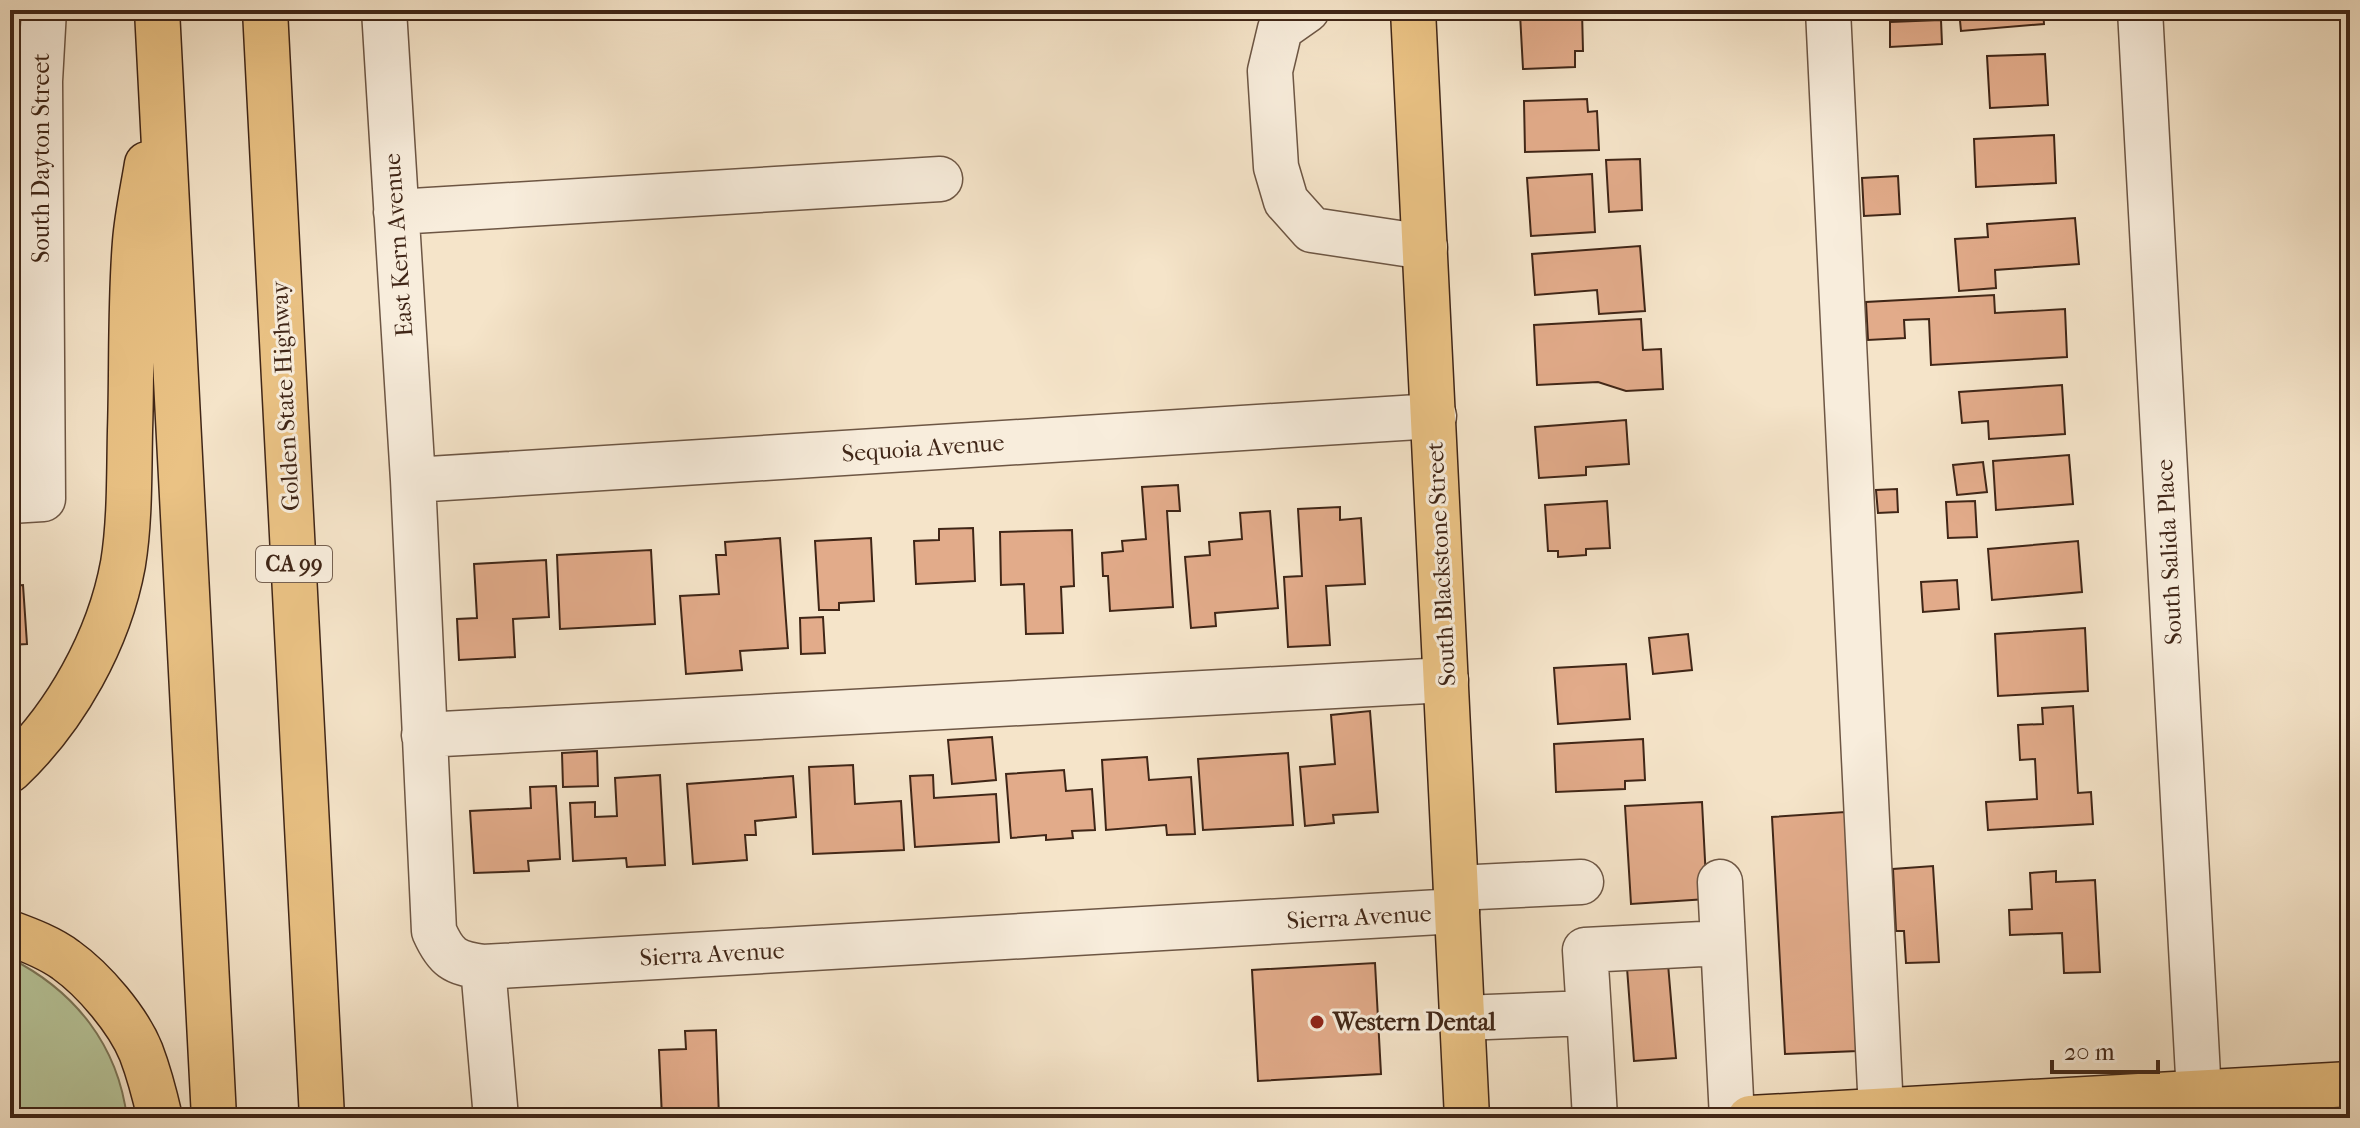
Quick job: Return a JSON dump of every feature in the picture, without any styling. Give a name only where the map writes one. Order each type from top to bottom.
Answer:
[{"type":"main road","points":[[157,10],[214,1118]]},
{"type":"main road","name":"Golden State Highway","points":[[265,10],[322,1118]]},
{"type":"main road","name":"South Blackstone Street","points":[[1413,10],[1467,1118]]},
{"type":"main road","points":[[10,770],[50,725],[73,693],[92,656],[123,565],[128,504],[135,241],[161,74]]},
{"type":"main road","points":[[10,933],[66,960],[97,988],[122,1019],[140,1049],[160,1118]]},
{"type":"main road","points":[[1750,1118],[2350,1084]]},
{"type":"street","name":"South Dayton Street","points":[[27,500],[25,242],[44,10]]},
{"type":"street","name":"East Kern Avenue","points":[[384,10],[413,480]]},
{"type":"street","points":[[1307,10],[1280,29],[1270,71],[1276,167],[1286,201],[1312,230],[1425,247]]},
{"type":"street","points":[[1828,10],[1881,1111]]},
{"type":"street","name":"South Salida Place","points":[[2140,10],[2199,1094]]},
{"type":"street","points":[[396,212],[940,179]]},
{"type":"street","name":"Sequoia Avenue","points":[[413,480],[1434,416]]},
{"type":"street","name":"Sierra Avenue","points":[[413,480],[434,931],[452,959],[466,965],[483,967],[1457,899],[1581,882]]},
{"type":"street","points":[[424,735],[1446,680]]},
{"type":"street","points":[[1720,882],[1732,1118]]},
{"type":"street","points":[[1595,1118],[1585,950],[1722,943]]},
{"type":"street","points":[[483,967],[496,1118]]},
{"type":"street","points":[[1462,1018],[1589,1013]]},
{"type":"green space","points":[[10,958],[54,987],[90,1023],[114,1067],[127,1118],[10,1118]]},
{"type":"building","points":[[1959,10],[2043,10],[2044,24],[1961,31]]},
{"type":"building","points":[[1582,11],[1583,51],[1575,51],[1575,67],[1523,69],[1520,14]]},
{"type":"building","points":[[1941,20],[1942,44],[1890,47],[1890,22]]},
{"type":"building","points":[[2045,54],[2048,105],[1990,108],[1987,56]]},
{"type":"building","points":[[1587,99],[1588,112],[1597,111],[1599,150],[1525,152],[1524,101]]},
{"type":"building","points":[[2054,135],[2056,183],[1976,187],[1974,139]]},
{"type":"building","points":[[1640,159],[1642,210],[1609,212],[1606,160]]},
{"type":"building","points":[[1592,174],[1595,232],[1531,236],[1527,178]]},
{"type":"building","points":[[1898,176],[1900,214],[1864,216],[1862,178]]},
{"type":"building","points":[[2075,218],[2079,264],[1995,270],[1996,288],[1959,291],[1955,239],[1988,237],[1987,224]]},
{"type":"building","points":[[1640,246],[1645,311],[1599,314],[1597,290],[1535,295],[1532,254]]},
{"type":"building","points":[[1994,295],[1995,313],[2065,309],[2067,357],[1931,365],[1929,319],[1904,320],[1905,338],[1868,340],[1866,302]]},
{"type":"building","points":[[1641,319],[1643,350],[1661,349],[1663,389],[1626,391],[1598,382],[1537,385],[1534,325]]},
{"type":"building","points":[[2062,385],[2065,434],[1989,439],[1988,421],[1962,423],[1959,392]]},
{"type":"building","points":[[1626,420],[1629,464],[1586,467],[1586,475],[1539,478],[1535,427]]},
{"type":"building","points":[[2069,455],[2073,504],[1996,510],[1993,461]]},
{"type":"building","points":[[1983,462],[1987,492],[1957,495],[1953,465]]},
{"type":"building","points":[[1178,485],[1180,511],[1167,511],[1173,607],[1110,611],[1108,576],[1103,576],[1102,553],[1123,551],[1122,541],[1146,539],[1142,487]]},
{"type":"building","points":[[1897,489],[1898,512],[1878,513],[1876,490]]},
{"type":"building","points":[[1607,501],[1610,548],[1586,549],[1586,555],[1558,557],[1558,551],[1548,551],[1545,505]]},
{"type":"building","points":[[1975,501],[1977,537],[1948,538],[1946,502]]},
{"type":"building","points":[[1340,507],[1340,520],[1361,518],[1365,584],[1326,586],[1330,645],[1288,647],[1284,577],[1302,576],[1298,509]]},
{"type":"building","points":[[1270,511],[1278,608],[1215,613],[1216,626],[1191,628],[1185,557],[1210,555],[1209,542],[1242,539],[1240,513]]},
{"type":"building","points":[[973,528],[975,581],[916,584],[914,541],[939,540],[939,529]]},
{"type":"building","points":[[1072,530],[1074,586],[1061,587],[1063,633],[1026,634],[1024,584],[1001,585],[1000,532]]},
{"type":"building","points":[[780,538],[788,648],[740,651],[742,670],[686,674],[680,596],[719,594],[716,555],[726,555],[725,542]]},
{"type":"building","points":[[871,538],[874,601],[839,603],[839,610],[819,610],[815,541]]},
{"type":"building","points":[[2078,541],[2082,592],[1992,600],[1988,549]]},
{"type":"building","points":[[651,550],[655,624],[560,629],[557,555]]},
{"type":"building","points":[[546,560],[549,617],[513,619],[515,657],[459,660],[457,619],[477,618],[474,564]]},
{"type":"building","points":[[1957,580],[1959,609],[1923,612],[1921,582]]},
{"type":"building","points":[[23,585],[27,644],[10,645],[10,586]]},
{"type":"building","points":[[823,617],[825,653],[801,654],[800,618]]},
{"type":"building","points":[[2085,628],[2088,691],[1998,696],[1995,634]]},
{"type":"building","points":[[1688,634],[1692,670],[1653,674],[1649,638]]},
{"type":"building","points":[[1626,664],[1630,719],[1558,724],[1554,668]]},
{"type":"building","points":[[2073,706],[2078,793],[2091,792],[2093,824],[1988,830],[1986,802],[2037,799],[2035,759],[2020,760],[2018,725],[2043,724],[2042,708]]},
{"type":"building","points":[[1370,711],[1378,812],[1333,815],[1334,823],[1305,826],[1300,767],[1335,764],[1331,715]]},
{"type":"building","points":[[992,737],[996,780],[952,784],[948,740]]},
{"type":"building","points":[[1643,739],[1645,780],[1625,781],[1625,789],[1556,792],[1554,744]]},
{"type":"building","points":[[597,751],[598,786],[563,787],[562,753]]},
{"type":"building","points":[[1288,753],[1293,825],[1203,830],[1198,759]]},
{"type":"building","points":[[1147,757],[1149,780],[1191,777],[1195,834],[1167,835],[1166,825],[1106,830],[1102,760]]},
{"type":"building","points":[[853,765],[855,804],[901,801],[904,850],[813,854],[809,767]]},
{"type":"building","points":[[1064,770],[1066,791],[1092,789],[1095,830],[1072,831],[1073,838],[1046,840],[1046,835],[1011,838],[1006,774]]},
{"type":"building","points":[[660,775],[665,865],[627,867],[626,858],[573,861],[570,803],[595,802],[595,817],[617,816],[615,778]]},
{"type":"building","points":[[933,775],[934,798],[996,794],[999,842],[915,847],[910,776]]},
{"type":"building","points":[[793,776],[796,817],[755,821],[756,835],[745,835],[747,860],[693,864],[687,784]]},
{"type":"building","points":[[556,786],[560,859],[528,861],[529,871],[474,873],[470,811],[531,808],[530,787]]},
{"type":"building","points":[[1702,802],[1707,899],[1631,904],[1625,806]]},
{"type":"building","points":[[1845,812],[1858,1051],[1785,1054],[1772,817]]},
{"type":"building","points":[[1933,866],[1939,962],[1906,963],[1904,931],[1896,931],[1893,869]]},
{"type":"building","points":[[2056,871],[2056,882],[2095,880],[2100,972],[2064,973],[2062,933],[2010,935],[2009,910],[2032,909],[2030,873]]},
{"type":"building","name":"Western Dental","points":[[1375,963],[1381,1074],[1258,1081],[1252,970]]},
{"type":"building","points":[[1668,964],[1676,1058],[1634,1061],[1627,968]]},
{"type":"building","points":[[716,1030],[719,1118],[662,1118],[659,1050],[686,1049],[685,1031]]},
{"type":"place","name":"Western Dental","points":[[1317,1022]]}]
